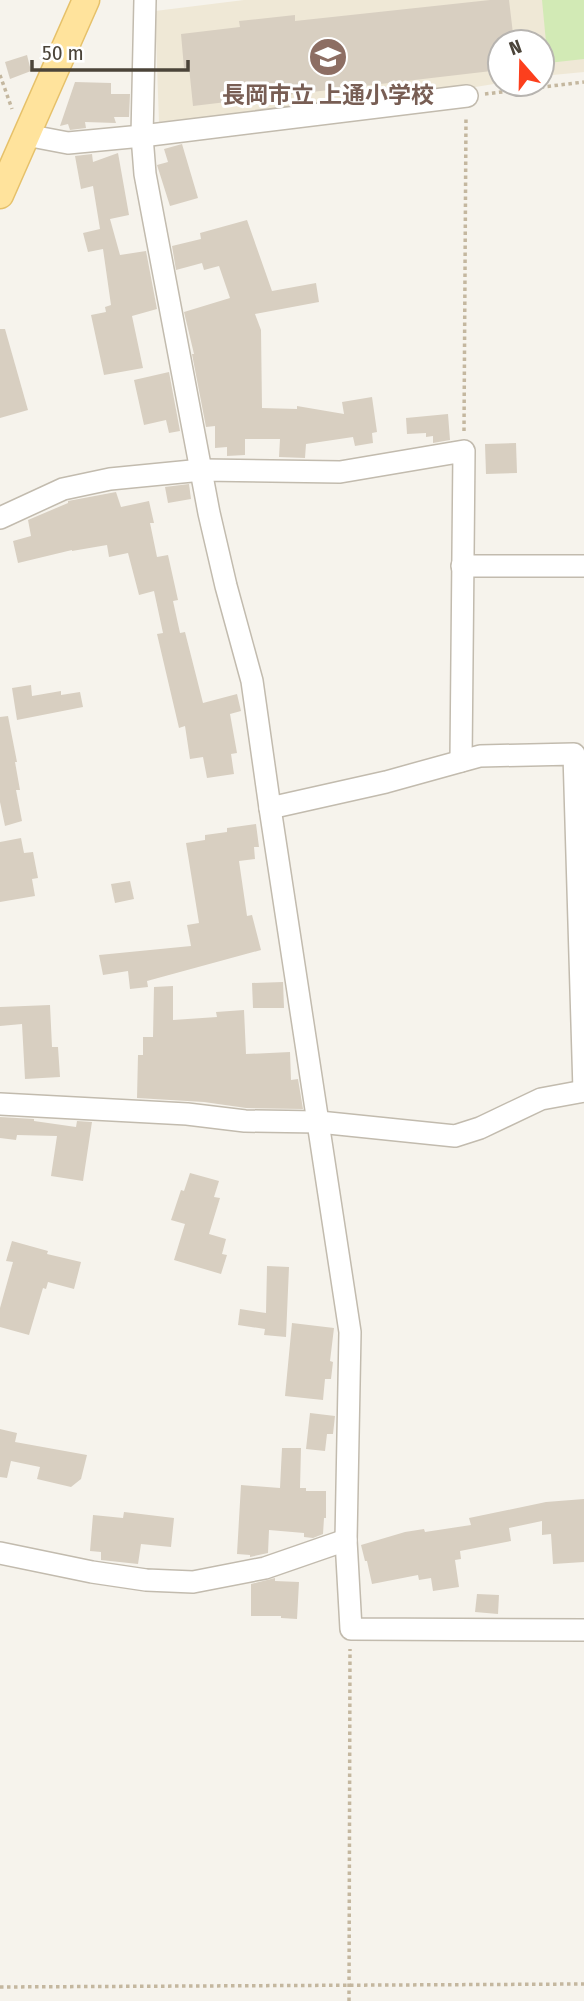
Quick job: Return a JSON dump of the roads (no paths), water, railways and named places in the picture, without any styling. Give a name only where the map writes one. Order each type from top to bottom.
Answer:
[{"type":"main road","points":[[3,180],[61,61],[86,0]]},
{"type":"street","points":[[145,0],[142,136],[145,174],[209,513],[252,681],[350,1332],[346,1540],[351,1629],[584,1630]]},
{"type":"street","points":[[26,135],[68,143],[467,96]]},
{"type":"street","points":[[0,518],[62,489],[110,480],[202,470],[340,472],[464,452],[461,761]]},
{"type":"street","points":[[462,566],[584,566]]},
{"type":"street","points":[[0,1104],[187,1114],[245,1121],[319,1122],[455,1136],[480,1128],[541,1099],[584,1091],[574,754],[480,756],[386,782],[270,808]]},
{"type":"street","points":[[0,1553],[92,1572],[146,1580],[193,1583],[265,1568],[346,1540]]},
{"type":"place","name":"長岡市立 上通小学校","points":[[328,57]]}]
